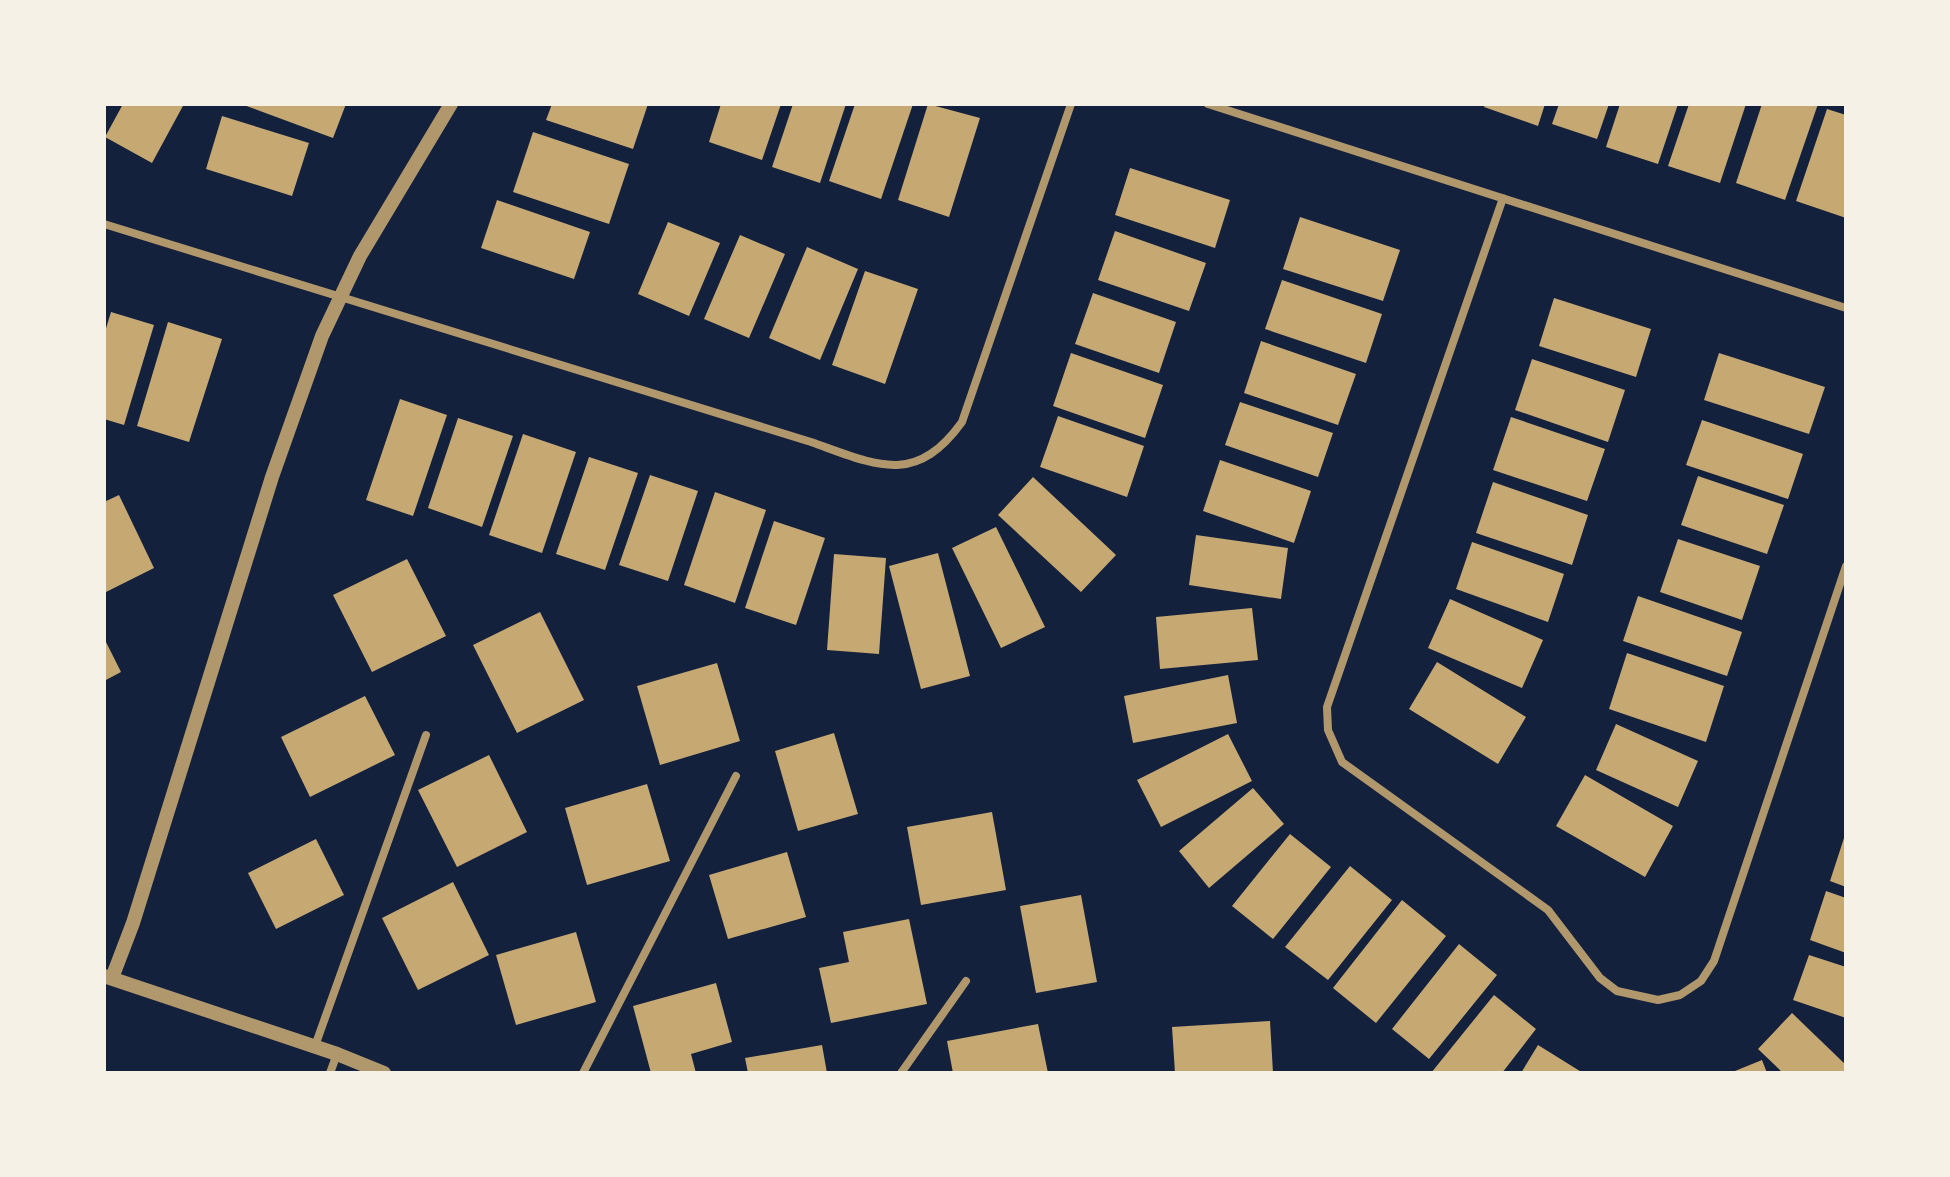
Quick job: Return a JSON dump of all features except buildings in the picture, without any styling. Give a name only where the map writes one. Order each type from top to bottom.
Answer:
[{"type":"street","points":[[384,1073],[315,1046],[108,977],[133,923],[302,388],[340,296],[390,204],[451,104]]},
{"type":"street","points":[[104,224],[796,437],[877,466],[901,467],[926,459],[946,444],[962,422],[1071,104]]},
{"type":"street","points":[[1208,104],[1846,308]]},
{"type":"street","points":[[1503,198],[1327,707],[1328,730],[1342,762],[1548,910],[1600,978],[1617,991],[1636,998],[1658,1000],[1680,995],[1701,981],[1714,961],[1846,566]]},
{"type":"street","points":[[315,1046],[426,735]]},
{"type":"street","points":[[583,1073],[736,776]]},
{"type":"street","points":[[901,1073],[966,981]]},
{"type":"street","points":[[330,1073],[337,1054]]}]
